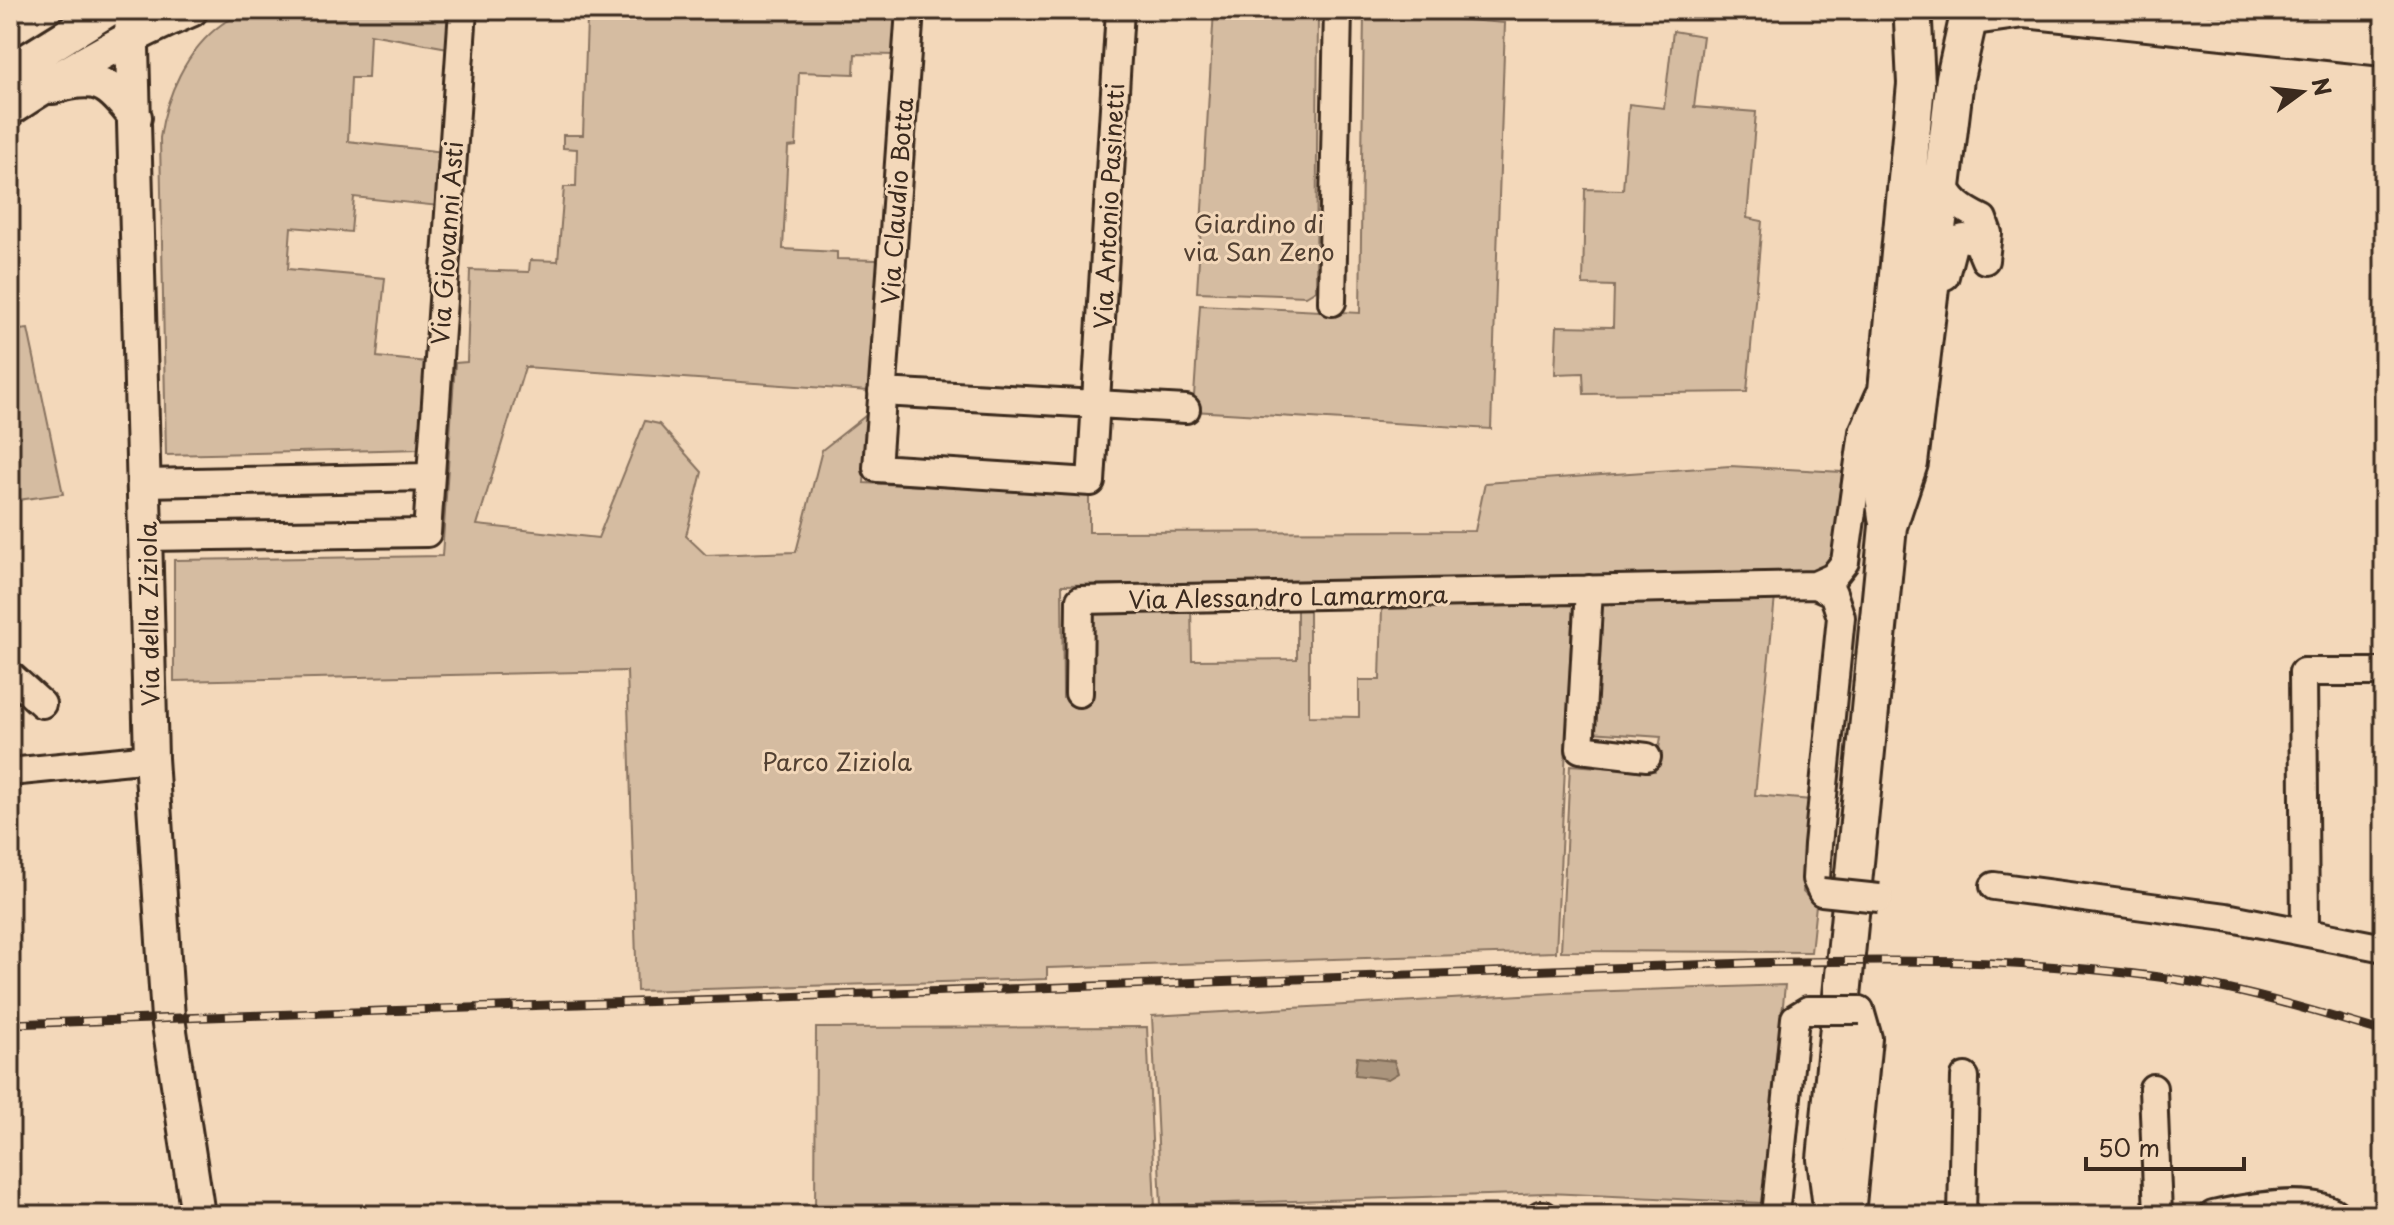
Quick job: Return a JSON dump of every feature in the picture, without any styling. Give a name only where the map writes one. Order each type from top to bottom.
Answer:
[{"type":"main road","points":[[1905,14],[1940,33],[1973,17]]},
{"type":"main road","points":[[1888,526],[1880,465],[1916,84],[1905,14]]},
{"type":"main road","points":[[1833,1215],[1826,1159],[1888,526],[1909,463],[1955,78],[1973,17]]},
{"type":"main road","points":[[1807,1215],[1826,1159]]},
{"type":"street","points":[[10,71],[108,10]]},
{"type":"street","points":[[10,109],[132,22],[191,10]]},
{"type":"street","name":"Via Giovanni Asti","points":[[146,537],[427,533],[463,10]]},
{"type":"street","name":"Via Claudio Botta","points":[[910,10],[877,468],[1091,482]]},
{"type":"street","name":"Via Antonio Pasinetti","points":[[1091,482],[1120,10]]},
{"type":"street","points":[[1332,302],[1338,10]]},
{"type":"street","points":[[2263,10],[2384,22]]},
{"type":"street","points":[[1973,17],[2024,11],[2384,49]]},
{"type":"street","name":"Via della Ziziola","points":[[132,22],[151,758],[168,1018],[198,1215]]},
{"type":"street","points":[[38,91],[75,80],[98,80],[116,92],[135,117]]},
{"type":"street","points":[[1930,305],[1945,276],[1954,241],[1964,238],[1977,241],[1985,260],[1988,233],[1983,219],[1962,210],[1949,196],[1942,180]]},
{"type":"street","points":[[1815,585],[1833,577],[1845,562],[1863,432],[1886,378]]},
{"type":"street","points":[[882,392],[1186,409]]},
{"type":"street","points":[[145,483],[429,477]]},
{"type":"street","points":[[1815,585],[1833,593],[1841,617],[1816,879],[1822,892],[1879,898]]},
{"type":"street","name":"Via Alessandro Lamarmora","points":[[1079,693],[1080,600],[1815,585]]},
{"type":"street","points":[[1589,589],[1580,749],[1647,757]]},
{"type":"street","points":[[2305,932],[2303,672],[2384,672]]},
{"type":"street","points":[[10,675],[42,704]]},
{"type":"street","points":[[10,772],[151,758]]},
{"type":"street","points":[[1994,886],[2226,917],[2384,948]]},
{"type":"street","points":[[1775,1215],[1795,1018],[1808,1010],[1860,1010],[1868,1038],[1851,1215]]},
{"type":"street","points":[[1962,1215],[1965,1077]]},
{"type":"street","points":[[2153,1088],[2158,1215]]},
{"type":"street","points":[[2213,1215],[2314,1204],[2337,1215]]},
{"type":"green space","points":[[264,10],[451,10],[448,48],[370,34],[368,78],[351,78],[348,141],[443,152],[439,206],[354,197],[351,232],[291,227],[288,269],[385,278],[377,357],[427,362],[421,449],[166,455],[160,138],[163,122],[180,75],[198,47],[222,24]]},
{"type":"green space","name":"Parco Ziziola","points":[[489,10],[897,10],[894,55],[855,54],[854,74],[799,72],[796,146],[788,147],[783,249],[837,252],[837,259],[878,260],[869,391],[525,367],[477,525],[598,538],[645,421],[659,424],[702,472],[686,536],[706,555],[796,552],[822,450],[869,413],[864,483],[1089,494],[1089,532],[1475,531],[1485,483],[1730,466],[1842,472],[1832,562],[1810,576],[1062,585],[1063,698],[1090,697],[1089,616],[1102,605],[1191,604],[1192,660],[1297,659],[1297,595],[1309,595],[1309,716],[1359,717],[1359,680],[1380,680],[1382,607],[1573,603],[1556,952],[1047,968],[1047,979],[637,991],[627,671],[174,681],[174,560],[442,556],[455,363],[467,362],[470,270],[529,272],[530,260],[558,261],[564,187],[576,187],[577,149],[563,148],[563,135],[583,135],[587,19],[489,15]]},
{"type":"green space","name":"Giardino di via San Zeno","points":[[1214,10],[1318,10],[1316,290],[1306,296],[1197,292]]},
{"type":"green space","points":[[1364,12],[1505,23],[1491,429],[1193,411],[1200,305],[1360,313]]},
{"type":"green space","points":[[1673,31],[1703,36],[1694,107],[1756,112],[1747,218],[1762,221],[1747,392],[1584,394],[1583,373],[1555,374],[1557,326],[1613,327],[1614,286],[1583,285],[1585,189],[1623,190],[1629,104],[1664,108]]},
{"type":"green space","points":[[28,329],[63,494],[10,501],[10,331]]},
{"type":"green space","points":[[1775,597],[1755,795],[1811,800],[1803,892],[1816,905],[1811,952],[1561,951],[1570,765],[1655,771],[1661,737],[1590,732],[1598,599]]},
{"type":"green space","points":[[1785,985],[1763,1203],[1548,1193],[1161,1205],[1152,1016],[1556,993]]},
{"type":"green space","points":[[1147,1027],[1155,1208],[815,1215],[816,1028]]},
{"type":"shaded area","points":[[1357,1057],[1394,1061],[1398,1073],[1388,1079],[1355,1075]]},
{"type":"railway","points":[[10,1024],[1750,963],[1903,961],[2057,967],[2187,981],[2244,993],[2384,1032]]}]
